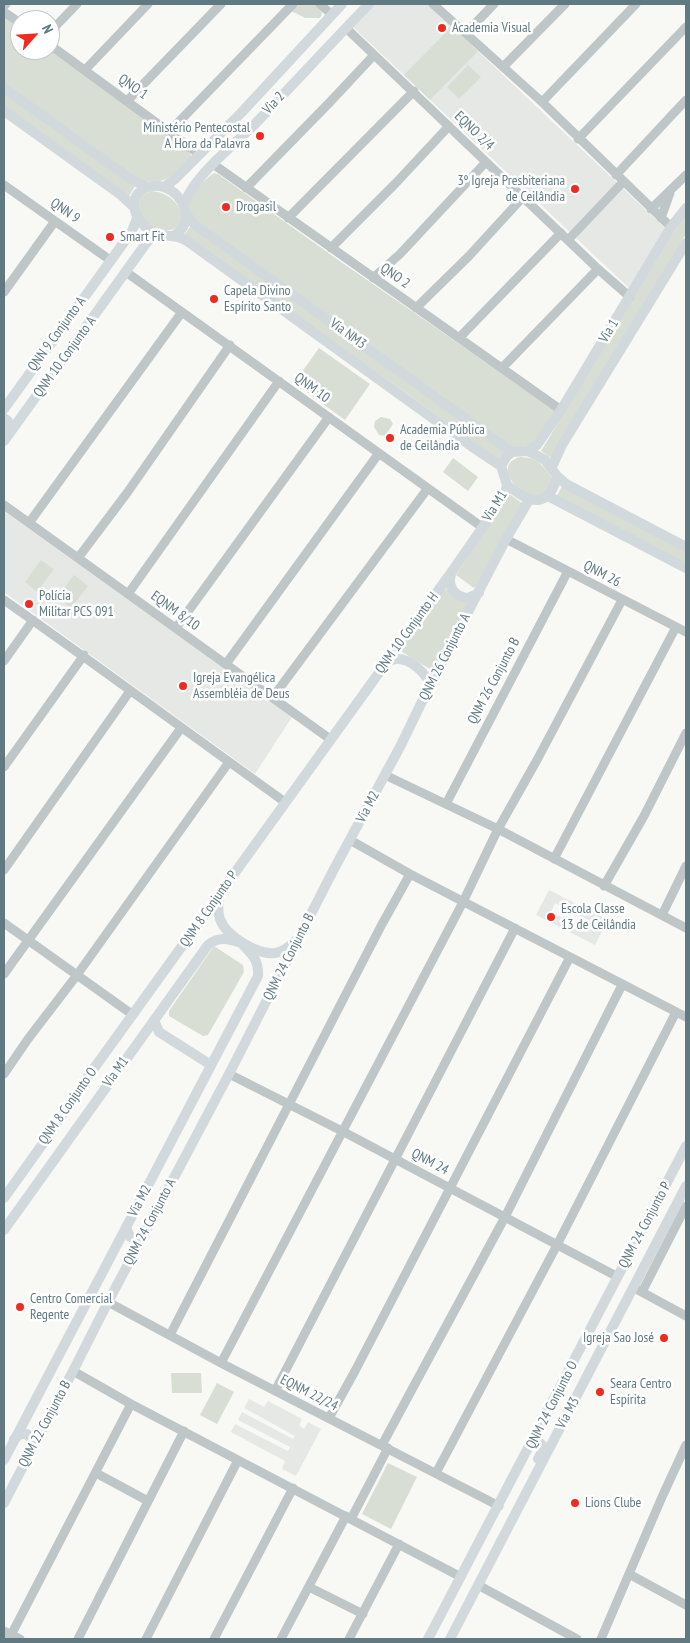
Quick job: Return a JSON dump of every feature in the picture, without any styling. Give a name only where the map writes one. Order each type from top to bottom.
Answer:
[{"type":"main road","name":"Via 2","points":[[164,187],[175,180],[242,112],[342,4]]},
{"type":"main road","name":"Via 2","points":[[185,209],[188,194],[212,164],[254,125],[369,4]]},
{"type":"main road","points":[[4,88],[132,180],[148,187]]},
{"type":"main road","points":[[4,111],[122,194],[134,207]]},
{"type":"main road","points":[[242,112],[241,119],[246,124],[254,125]]},
{"type":"main road","points":[[226,127],[233,128],[238,133],[240,139]]},
{"type":"main road","points":[[148,187],[164,187],[175,194],[185,209],[186,222],[182,231],[175,235],[160,236],[149,230],[137,218],[134,207],[134,199],[140,190],[148,187]]},
{"type":"main road","name":"Via 1","points":[[528,451],[537,445],[561,410],[671,227],[686,208]]},
{"type":"main road","name":"Via NM3","points":[[185,209],[191,221],[198,227],[512,452]]},
{"type":"main road","name":"QNN 9 Conjunto A","points":[[4,409],[132,230],[137,218]]},
{"type":"main road","name":"Via NM3","points":[[175,235],[187,241],[471,446],[502,466]]},
{"type":"main road","name":"QNM 10 Conjunto A","points":[[4,441],[147,242],[152,238],[160,236]]},
{"type":"main road","name":"Via 1","points":[[554,472],[562,445],[686,243]]},
{"type":"main road","points":[[28,408],[21,414],[17,414],[14,412],[12,405],[46,359],[58,331]]},
{"type":"main road","points":[[4,418],[8,421],[9,425],[4,432]]},
{"type":"main road","points":[[554,472],[553,490],[548,496],[529,500],[507,485],[502,466],[507,456],[512,452],[528,451],[545,460],[566,484],[686,548]]},
{"type":"main road","name":"Via M1","points":[[482,527],[505,495],[507,485]]},
{"type":"main road","points":[[548,496],[686,568]]},
{"type":"main road","name":"Via M1","points":[[506,539],[529,500]]},
{"type":"main road","name":"QNM 10 Conjunto H","points":[[330,739],[482,527]]},
{"type":"main road","name":"QNM 26 Conjunto A","points":[[385,775],[506,539]]},
{"type":"main road","points":[[452,570],[450,582],[455,593],[468,598],[479,593]]},
{"type":"main road","points":[[386,662],[399,659],[408,662],[423,672],[430,686]]},
{"type":"main road","points":[[285,802],[330,739]]},
{"type":"main road","name":"Via M2","points":[[350,840],[385,775]]},
{"type":"main road","name":"QNM 8 Conjunto P","points":[[133,1015],[285,802]]},
{"type":"main road","name":"QNM 24 Conjunto B","points":[[229,1074],[350,840]]},
{"type":"main road","name":"Via M2","points":[[4,1460],[258,976],[259,968],[257,961],[223,925],[218,912],[219,894]]},
{"type":"main road","name":"Via M1","points":[[4,1230],[199,955],[212,941],[226,938],[271,953],[285,950],[297,940]]},
{"type":"main road","points":[[165,1004],[171,987],[187,963],[187,958],[183,955],[176,956]]},
{"type":"main road","name":"QNM 8 Conjunto O","points":[[4,1198],[133,1015]]},
{"type":"main road","points":[[154,1020],[159,1032]]},
{"type":"main road","points":[[145,1032],[159,1032],[212,1065]]},
{"type":"main road","name":"QNM 24 Conjunto A","points":[[74,1371],[132,1256],[229,1074]]},
{"type":"main road","points":[[36,1184],[28,1182],[26,1176],[46,1148],[49,1135]]},
{"type":"main road","name":"QNM 24 Conjunto P","points":[[618,1277],[686,1146]]},
{"type":"main road","points":[[4,1220],[22,1193],[20,1186],[12,1187]]},
{"type":"main road","name":"Via M3","points":[[450,1639],[599,1354],[638,1290],[642,1271],[686,1186]]},
{"type":"main road","points":[[642,1271],[650,1246],[667,1216],[660,1210],[652,1211]]},
{"type":"main road","points":[[126,1227],[130,1237],[134,1239],[143,1236]]},
{"type":"main road","points":[[116,1244],[125,1244],[132,1256]]},
{"type":"main road","name":"QNM 24 Conjunto O","points":[[499,1506],[618,1277]]},
{"type":"main road","points":[[599,1354],[590,1355],[586,1347],[600,1322],[607,1298]]},
{"type":"main road","name":"QNM 22 Conjunto B","points":[[4,1503],[33,1445],[74,1371]]},
{"type":"main road","points":[[28,1414],[31,1424],[38,1428],[43,1427]]},
{"type":"main road","points":[[14,1439],[21,1434],[28,1434],[33,1445]]},
{"type":"main road","points":[[520,1504],[527,1482],[543,1450],[540,1442],[531,1444]]},
{"type":"main road","points":[[428,1639],[499,1506]]},
{"type":"main road","points":[[434,1639],[447,1614],[460,1579]]},
{"type":"street","points":[[60,22],[77,4]]},
{"type":"street","points":[[85,70],[148,4]]},
{"type":"street","points":[[128,100],[221,4]]},
{"type":"street","points":[[170,131],[292,4]]},
{"type":"street","points":[[320,4],[332,15]]},
{"type":"street","points":[[433,4],[542,102],[622,182],[671,227]]},
{"type":"street","points":[[466,33],[494,4]]},
{"type":"street","points":[[504,67],[565,4]]},
{"type":"street","points":[[542,102],[636,4]]},
{"type":"street","points":[[578,139],[686,27]]},
{"type":"street","name":"EQNO 2/4","points":[[346,28],[414,91],[598,270],[630,297]]},
{"type":"street","name":"QNO 1","points":[[60,52],[128,100],[199,154]]},
{"type":"street","points":[[246,188],[374,55]]},
{"type":"street","points":[[288,218],[414,91]]},
{"type":"street","points":[[616,175],[686,100]]},
{"type":"street","points":[[331,248],[449,126]]},
{"type":"street","points":[[373,278],[400,254],[486,162]]},
{"type":"street","name":"QNO 2","points":[[212,164],[561,410]]},
{"type":"street","points":[[652,209],[686,175]]},
{"type":"street","points":[[568,240],[622,182]]},
{"type":"street","name":"QNN 9","points":[[4,185],[110,260]]},
{"type":"street","points":[[661,218],[671,191]]},
{"type":"street","points":[[416,308],[469,256],[523,197]]},
{"type":"street","points":[[4,292],[55,221]]},
{"type":"street","points":[[459,338],[561,233]]},
{"type":"street","points":[[502,368],[598,270]]},
{"type":"street","name":"QNM 10","points":[[126,272],[482,527]]},
{"type":"street","points":[[29,523],[182,312]]},
{"type":"street","points":[[78,558],[127,493],[230,345]]},
{"type":"street","points":[[128,594],[279,380]]},
{"type":"street","points":[[176,628],[328,417]]},
{"type":"street","points":[[226,664],[379,453]]},
{"type":"street","points":[[273,697],[428,488]]},
{"type":"street","name":"EQNM 8/10","points":[[4,505],[330,739]]},
{"type":"street","name":"QNM 26","points":[[506,539],[686,632]]},
{"type":"street","name":"QNM 26 Conjunto B","points":[[446,804],[568,571]]},
{"type":"street","points":[[4,600],[84,655],[130,692],[285,802]]},
{"type":"street","points":[[221,1363],[463,902],[498,830],[622,600]]},
{"type":"street","points":[[4,661],[33,620]]},
{"type":"street","points":[[554,859],[676,627]]},
{"type":"street","points":[[4,767],[84,655]]},
{"type":"street","points":[[4,870],[130,692]]},
{"type":"street","points":[[4,974],[181,728]]},
{"type":"street","points":[[604,886],[641,822],[686,733]]},
{"type":"street","points":[[4,1074],[229,762]]},
{"type":"street","points":[[385,775],[498,830],[686,928]]},
{"type":"street","points":[[350,840],[463,902],[686,1017]]},
{"type":"street","points":[[662,915],[686,866]]},
{"type":"street","points":[[170,1336],[381,926],[410,874]]},
{"type":"street","points":[[4,923],[133,1015]]},
{"type":"street","points":[[275,1391],[515,928]]},
{"type":"street","points":[[328,1418],[355,1371],[570,957]]},
{"type":"street","points":[[282,1639],[385,1447],[622,985]]},
{"type":"street","points":[[436,1473],[557,1245],[676,1012]]},
{"type":"street","name":"QNM 24","points":[[229,1074],[396,1159],[618,1277]]},
{"type":"street","points":[[686,1206],[638,1290],[686,1316]]},
{"type":"street","name":"EQNM 22/24","points":[[108,1302],[221,1363],[499,1506]]},
{"type":"street","points":[[74,1371],[132,1404],[399,1544],[460,1579]]},
{"type":"street","points":[[11,1636],[132,1404]]},
{"type":"street","points":[[78,1639],[184,1431]]},
{"type":"street","points":[[601,1639],[686,1445]]},
{"type":"street","points":[[146,1639],[238,1460]]},
{"type":"street","points":[[96,1473],[148,1501]]},
{"type":"street","points":[[214,1639],[293,1488]]},
{"type":"street","points":[[349,1639],[399,1544]]},
{"type":"street","points":[[629,1574],[685,1604],[686,1594]]},
{"type":"street","points":[[478,1586],[577,1639]]},
{"type":"street","points":[[309,1587],[362,1614]]},
{"type":"shaded area","points":[[299,4],[315,4],[320,8],[322,14],[320,18],[305,18],[291,11]]},
{"type":"shaded area","points":[[373,4],[428,4],[666,229],[630,289],[352,26]]},
{"type":"shaded area","points":[[4,17],[10,22],[10,60],[60,60],[60,58],[185,147],[193,158],[174,175],[161,181],[153,182],[136,178],[4,83]]},
{"type":"shaded area","points":[[452,26],[478,51],[430,100],[404,75]]},
{"type":"shaded area","points":[[468,65],[481,77],[459,99],[447,87]]},
{"type":"shaded area","points":[[4,91],[135,186],[129,196],[4,106]]},
{"type":"shaded area","points":[[214,173],[553,409],[555,411],[539,438],[528,445],[512,447],[195,220],[189,209],[190,200],[198,187]]},
{"type":"shaded area","points":[[151,191],[166,195],[178,206],[182,217],[181,224],[176,229],[158,229],[142,217],[138,207],[141,196]]},
{"type":"shaded area","points":[[686,214],[686,234],[551,458],[541,451]]},
{"type":"shaded area","points":[[191,226],[505,452],[499,461],[184,235]]},
{"type":"shaded area","points":[[319,348],[370,384],[345,420],[294,383]]},
{"type":"shaded area","points":[[381,417],[390,419],[393,424],[385,436],[379,435],[374,427],[375,421]]},
{"type":"shaded area","points":[[520,457],[535,460],[542,465],[552,478],[550,490],[539,495],[532,495],[517,487],[508,474],[508,467],[512,461]]},
{"type":"shaded area","points":[[453,458],[478,477],[468,491],[443,472]]},
{"type":"shaded area","points":[[562,486],[686,549],[686,563],[557,496]]},
{"type":"shaded area","points":[[509,494],[522,503],[479,584],[474,588],[456,575]]},
{"type":"shaded area","points":[[4,511],[292,717],[255,774],[4,592]]},
{"type":"shaded area","points":[[41,560],[54,569],[37,592],[25,582]]},
{"type":"shaded area","points":[[74,575],[88,586],[71,608],[57,598]]},
{"type":"shaded area","points":[[444,588],[469,604],[433,671],[399,650]]},
{"type":"shaded area","name":"Escola Classe 13 de Ceilândia","points":[[549,890],[608,920],[595,945],[536,915]],"holes":[[[555,903],[590,921],[585,930],[551,912]]]},
{"type":"shaded area","points":[[214,946],[243,965],[244,972],[208,1035],[203,1036],[169,1016],[169,1011]]},
{"type":"shaded area","points":[[171,1373],[201,1373],[202,1393],[172,1393]]},
{"type":"shaded area","points":[[217,1383],[234,1392],[217,1424],[200,1415]]},
{"type":"shaded area","points":[[249,1399],[264,1407],[268,1401],[302,1419],[299,1425],[304,1429],[308,1422],[321,1429],[296,1476],[282,1469],[285,1461],[231,1432],[235,1424],[288,1451],[290,1447],[238,1420],[242,1412],[293,1439],[295,1436],[244,1408]]},
{"type":"shaded area","points":[[388,1463],[417,1477],[391,1529],[362,1514]]},
{"type":"place","name":"Academia Visual","points":[[442,28]]},
{"type":"place","name":"Ministério Pentecostal A Hora da Palavra","points":[[260,136]]},
{"type":"place","name":"3º Igreja Presbiteriana de Ceilândia","points":[[575,189]]},
{"type":"place","name":"Drogasil","points":[[226,207]]},
{"type":"place","name":"Smart Fit","points":[[110,237]]},
{"type":"place","name":"Capela Divino Espírito Santo","points":[[214,299]]},
{"type":"place","name":"Academia Pública de Ceilândia","points":[[390,438]]},
{"type":"place","name":"Polícia Militar PCS 091","points":[[29,604]]},
{"type":"place","name":"Igreja Evangélica Assembléia de Deus","points":[[183,686]]},
{"type":"place","name":"Escola Classe 13 de Ceilândia","points":[[551,917]]},
{"type":"place","name":"Centro Comercial Regente","points":[[20,1307]]},
{"type":"place","name":"Igreja Sao José","points":[[664,1338]]},
{"type":"place","name":"Seara Centro Espírita","points":[[600,1392]]},
{"type":"place","name":"Lions Clube","points":[[575,1503]]}]
